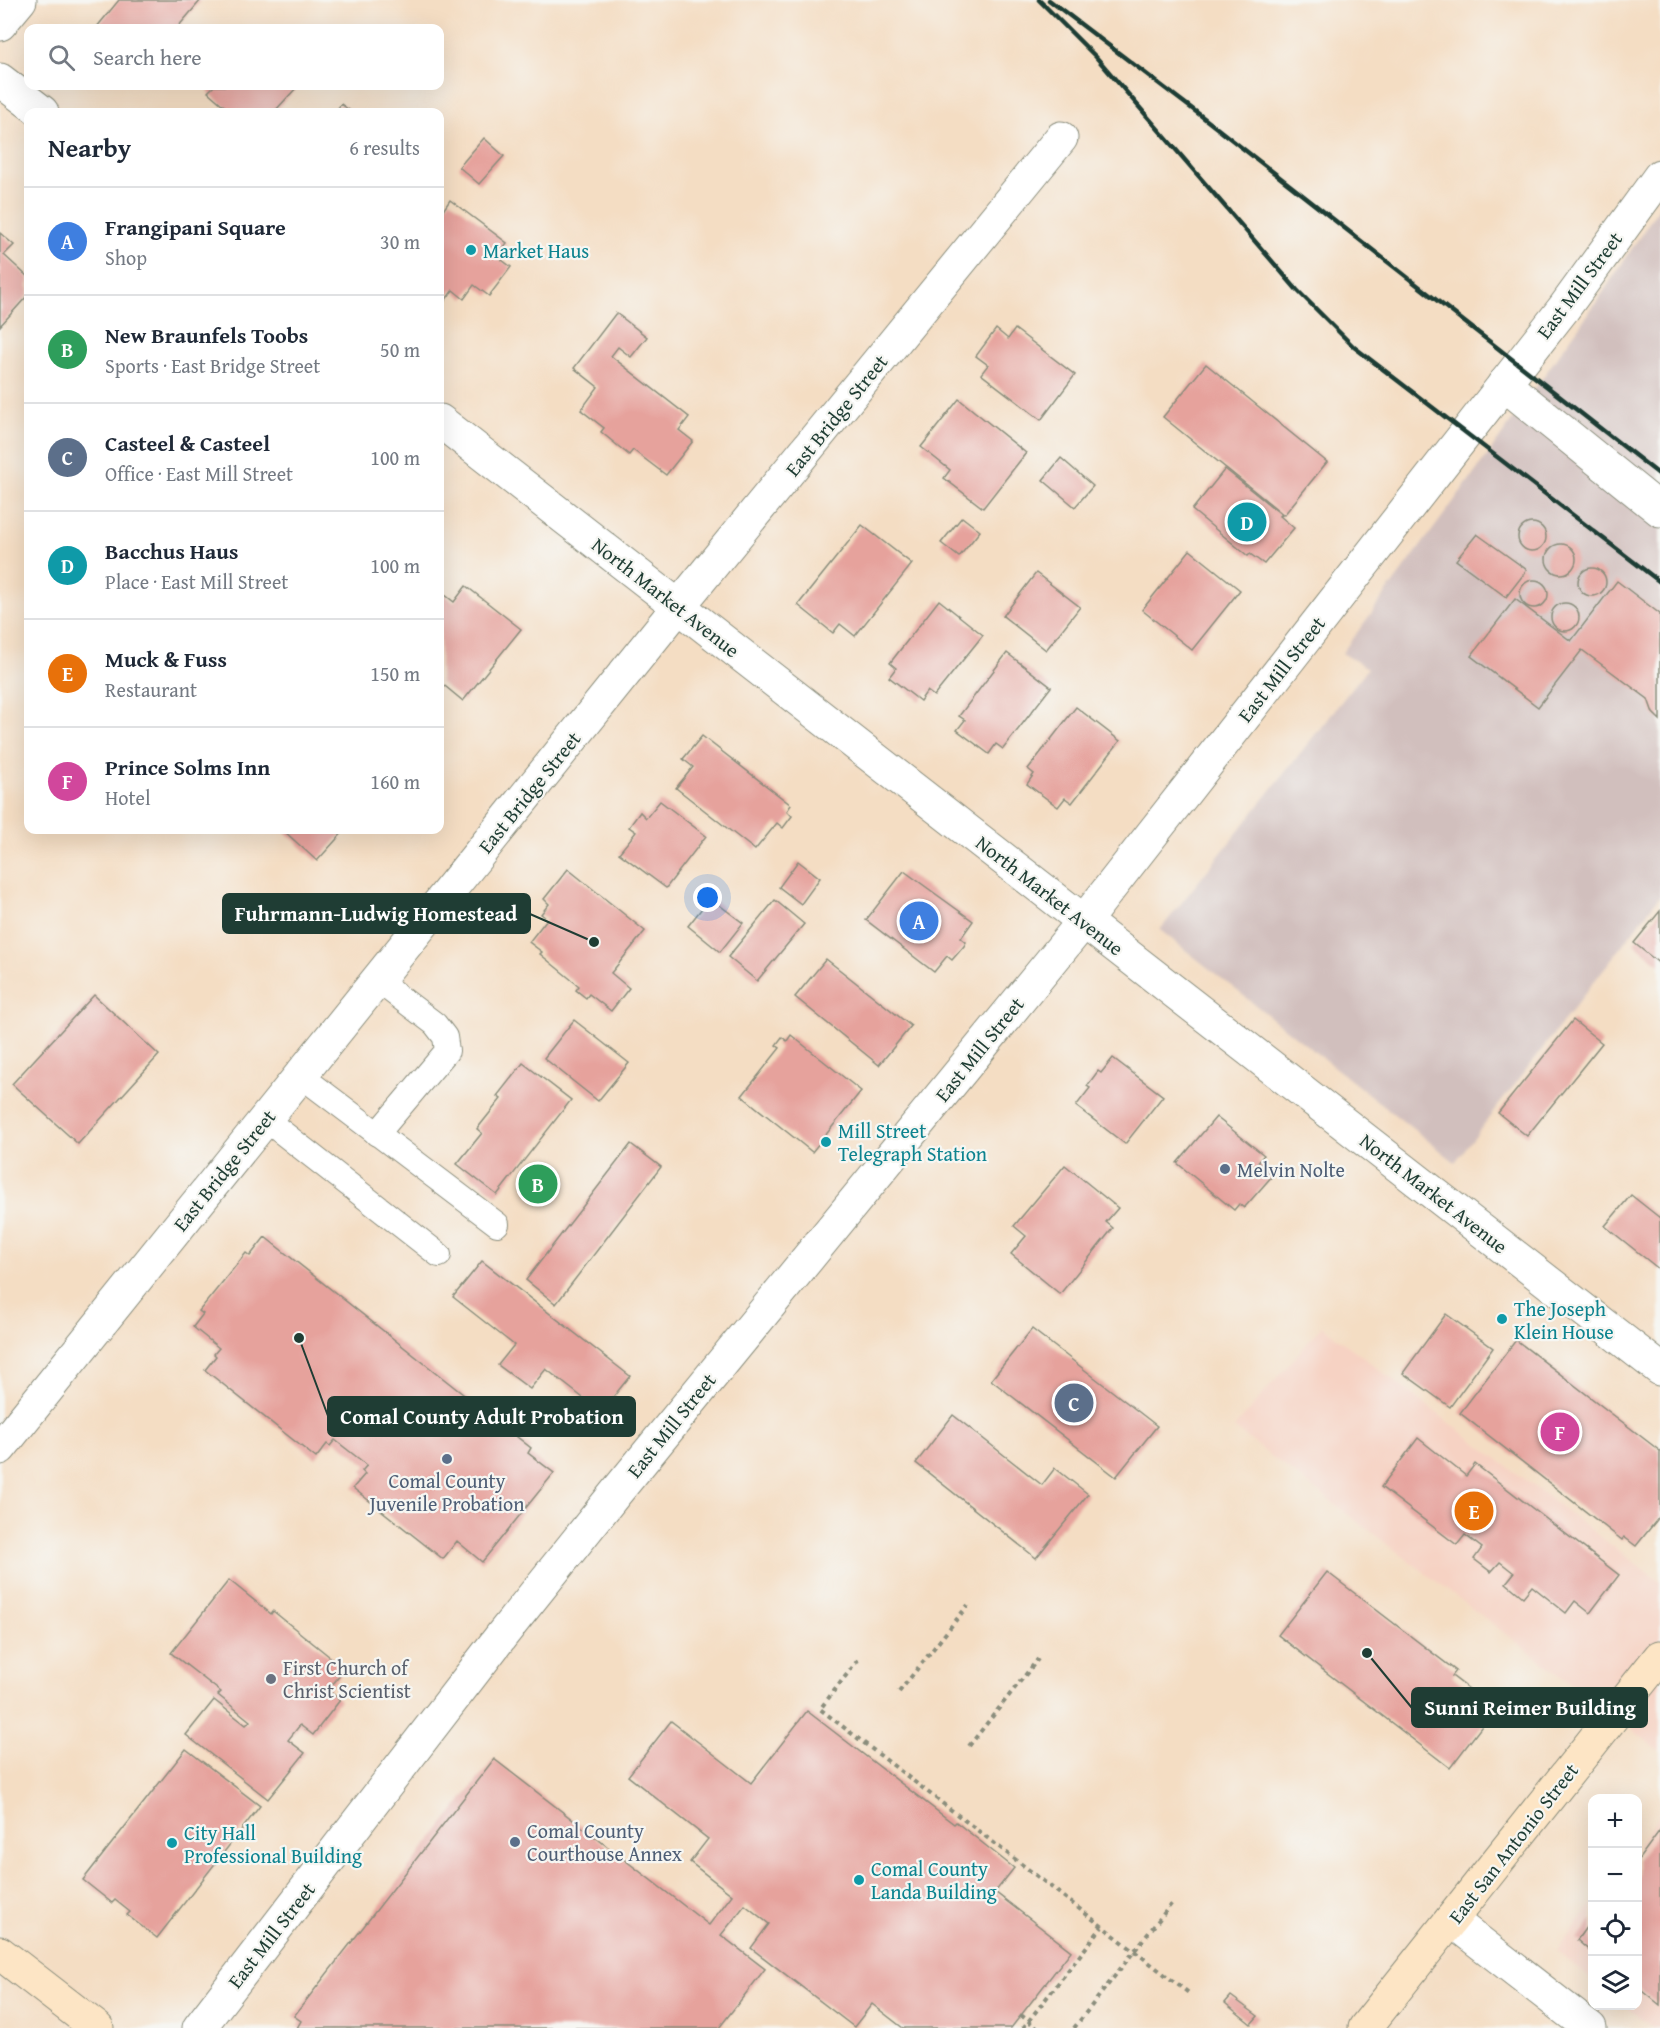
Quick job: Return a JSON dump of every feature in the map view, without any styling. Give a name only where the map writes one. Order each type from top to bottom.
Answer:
[{"type":"main road","name":"East San Antonio Street","points":[[1365,2028],[1660,1658]]},
{"type":"main road","points":[[0,1953],[97,2028]]},
{"type":"street","points":[[0,24],[20,0]]},
{"type":"street","points":[[0,80],[37,108]]},
{"type":"street","name":"East Bridge Street","points":[[0,1448],[678,607],[1061,138]]},
{"type":"street","name":"East Mill Street","points":[[199,2028],[509,1626],[1084,921],[1564,308],[1660,176]]},
{"type":"street","points":[[1504,384],[1660,510]]},
{"type":"street","name":"North Market Avenue","points":[[444,424],[1660,1369]]},
{"type":"street","points":[[1451,1920],[1590,2028]]},
{"type":"lane","points":[[377,980],[435,1024],[446,1037],[447,1051],[377,1134]]},
{"type":"lane","points":[[300,1075],[497,1224]]},
{"type":"lane","points":[[265,1119],[439,1255]]},
{"type":"path","points":[[899,1692],[968,1605]]},
{"type":"path","points":[[969,1746],[1038,1659]]},
{"type":"path","points":[[858,1660],[820,1709],[1190,1994]]},
{"type":"path","points":[[1074,2028],[1172,1903]]},
{"type":"path","points":[[1023,2028],[1102,1927]]},
{"type":"path","points":[[1021,2015],[1037,2028]]},
{"type":"shaded area","points":[[1660,206],[1660,896],[1455,1162],[1160,930],[1368,668],[1342,653],[1482,463],[1602,294]]},
{"type":"shaded area","points":[[1322,1326],[1660,1582],[1660,1751],[1234,1428]]},
{"type":"shaded area","points":[[1660,1815],[1660,2028],[1654,2028],[1630,2010],[1642,2010],[1642,1840]]},
{"type":"shaded area","points":[[1588,1909],[1588,1977],[1557,1951]]},
{"type":"building","points":[[119,0],[201,0],[180,24],[99,24]]},
{"type":"building","points":[[210,90],[294,90],[278,108],[226,108],[208,92]]},
{"type":"building","points":[[484,138],[504,156],[479,184],[459,167]]},
{"type":"building","name":"Market Haus","points":[[450,200],[507,243],[497,256],[511,267],[489,296],[474,285],[464,299],[453,290],[444,302],[444,209]]},
{"type":"building","points":[[0,233],[14,245],[4,255],[24,273],[24,299],[0,326]]},
{"type":"building","points":[[616,313],[647,337],[631,357],[618,347],[611,356],[689,417],[679,430],[693,441],[666,475],[633,450],[629,455],[601,432],[604,428],[581,410],[598,387],[574,368]]},
{"type":"building","points":[[996,329],[1008,339],[1015,329],[1075,375],[1041,420],[981,374],[988,365],[976,356]]},
{"type":"building","points":[[1206,364],[1327,462],[1284,515],[1163,417]]},
{"type":"building","points":[[959,399],[1026,453],[983,508],[944,478],[950,470],[921,447]]},
{"type":"building","points":[[1061,458],[1093,486],[1075,507],[1043,480]]},
{"type":"building","points":[[1225,469],[1282,515],[1280,516],[1294,528],[1264,564],[1250,554],[1248,556],[1192,510]]},
{"type":"building","points":[[962,517],[980,531],[959,557],[941,543]]},
{"type":"building","points":[[1532,523],[1542,527],[1546,537],[1542,547],[1532,551],[1522,547],[1518,537],[1522,527]]},
{"type":"building","points":[[862,525],[912,564],[855,636],[840,624],[833,633],[798,605]]},
{"type":"building","points":[[1477,534],[1527,570],[1506,597],[1456,560]]},
{"type":"building","points":[[1561,544],[1571,549],[1576,559],[1571,569],[1561,574],[1551,569],[1546,559],[1551,549]]},
{"type":"building","points":[[1190,550],[1240,590],[1192,650],[1142,610]]},
{"type":"building","points":[[1592,568],[1602,572],[1606,582],[1602,592],[1592,596],[1582,592],[1578,582],[1582,572]]},
{"type":"building","points":[[1036,573],[1080,607],[1046,650],[1003,616]]},
{"type":"building","points":[[1534,580],[1544,584],[1548,594],[1544,604],[1534,608],[1524,604],[1520,594],[1524,584]]},
{"type":"building","points":[[1617,581],[1660,614],[1660,720],[1653,713],[1648,699],[1582,650],[1538,707],[1471,656],[1515,599],[1571,641]]},
{"type":"building","points":[[466,586],[521,629],[463,701],[444,685],[444,594],[454,602]]},
{"type":"building","points":[[939,600],[983,635],[934,696],[927,691],[920,701],[889,677],[896,668],[890,663]]},
{"type":"building","points":[[1565,603],[1575,607],[1579,617],[1575,627],[1565,631],[1555,627],[1551,617],[1555,607]]},
{"type":"building","points":[[1007,653],[1051,687],[1003,749],[996,744],[989,754],[957,730],[965,720],[959,716]]},
{"type":"building","points":[[1076,707],[1120,741],[1072,803],[1065,798],[1058,807],[1027,784],[1034,774],[1028,769]]},
{"type":"building","points":[[702,736],[791,805],[787,811],[792,816],[783,828],[777,823],[755,850],[676,788],[693,767],[683,759]]},
{"type":"building","points":[[660,801],[706,836],[666,888],[619,853],[636,832],[629,827],[640,812],[646,818]]},
{"type":"building","points":[[287,834],[341,834],[317,861]]},
{"type":"building","points":[[798,861],[820,878],[801,904],[779,887]]},
{"type":"building","points":[[568,869],[645,931],[611,973],[629,988],[611,1011],[589,994],[586,998],[576,990],[579,986],[529,942],[547,919],[541,914],[549,904],[544,899]]},
{"type":"building","points":[[904,871],[973,921],[961,938],[966,942],[964,946],[952,960],[947,956],[934,972],[866,920]]},
{"type":"building","points":[[710,898],[743,923],[720,952],[688,926]]},
{"type":"building","points":[[775,900],[804,924],[757,981],[728,957]]},
{"type":"building","points":[[1660,911],[1660,964],[1634,943]]},
{"type":"building","points":[[826,959],[911,1026],[879,1065],[795,997]]},
{"type":"building","points":[[94,995],[159,1055],[78,1144],[12,1084]]},
{"type":"building","points":[[574,1020],[629,1063],[598,1101],[544,1058]]},
{"type":"building","points":[[1573,1020],[1602,1043],[1527,1136],[1498,1113]]},
{"type":"building","points":[[791,1035],[861,1091],[812,1152],[742,1096],[780,1048],[776,1045],[782,1037],[787,1041]]},
{"type":"building","points":[[1113,1058],[1163,1096],[1125,1144],[1076,1106],[1090,1088],[1087,1086],[1098,1071],[1101,1073]]},
{"type":"building","points":[[523,1063],[571,1100],[497,1195],[457,1164],[482,1133],[477,1129],[501,1099],[497,1096]]},
{"type":"building","name":"Melvin Nolte","points":[[1216,1117],[1264,1155],[1258,1162],[1273,1175],[1244,1208],[1239,1204],[1234,1210],[1177,1163]]},
{"type":"building","points":[[631,1144],[661,1167],[556,1304],[526,1280]]},
{"type":"building","points":[[1065,1165],[1118,1208],[1106,1222],[1113,1228],[1060,1294],[1011,1254],[1026,1236],[1014,1226]]},
{"type":"building","points":[[1631,1195],[1660,1218],[1660,1270],[1605,1226]]},
{"type":"building","points":[[265,1237],[531,1448],[528,1453],[554,1473],[482,1562],[457,1541],[443,1559],[353,1488],[365,1474],[362,1471],[367,1465],[335,1440],[330,1446],[327,1444],[316,1458],[205,1370],[219,1348],[193,1327],[203,1314],[199,1311],[246,1253],[250,1256]]},
{"type":"building","points":[[482,1261],[630,1376],[601,1412],[546,1369],[530,1389],[498,1365],[514,1345],[453,1297]]},
{"type":"building","points":[[1446,1314],[1493,1348],[1450,1407],[1403,1373]]},
{"type":"building","points":[[1032,1329],[1157,1426],[1116,1477],[991,1380]]},
{"type":"building","points":[[1516,1340],[1660,1451],[1660,1516],[1636,1546],[1624,1537],[1622,1540],[1460,1413]]},
{"type":"building","points":[[953,1415],[1042,1485],[1055,1468],[1088,1494],[1036,1558],[916,1463]]},
{"type":"building","points":[[1418,1438],[1466,1476],[1475,1464],[1619,1575],[1590,1613],[1575,1601],[1566,1613],[1532,1586],[1523,1597],[1506,1583],[1514,1573],[1500,1562],[1491,1572],[1474,1559],[1482,1548],[1465,1535],[1457,1545],[1381,1487]]},
{"type":"building","points":[[1327,1572],[1456,1671],[1452,1676],[1495,1709],[1450,1768],[1278,1635]]},
{"type":"building","name":"First Church of Christ Scientist","points":[[229,1580],[271,1614],[273,1611],[345,1669],[328,1690],[340,1700],[313,1735],[300,1725],[288,1740],[305,1753],[268,1799],[186,1735],[214,1700],[246,1725],[250,1721],[218,1695],[221,1692],[171,1653]]},
{"type":"building","points":[[807,1711],[1014,1868],[995,1892],[1071,1951],[1011,2028],[903,2028],[872,2004],[854,2027],[751,1948],[769,1924],[745,1905],[721,1935],[765,1969],[719,2028],[297,2028],[301,2021],[294,2016],[494,1759],[709,1925],[732,1895],[690,1862],[708,1839],[628,1776],[671,1721],[751,1783]]},
{"type":"building","name":"City Hall Professional Building","points":[[186,1749],[260,1806],[157,1938],[127,1915],[130,1912],[115,1900],[112,1903],[83,1880]]},
{"type":"building","points":[[1660,1830],[1660,2005],[1642,1990],[1642,1855]]},
{"type":"building","points":[[1588,1925],[1588,1950],[1577,1940]]},
{"type":"building","points":[[1231,1996],[1258,2016],[1251,2024],[1225,2003]]},
{"type":"railway","points":[[1039,0],[1096,57],[1297,290],[1354,347],[1660,582]]},
{"type":"railway","points":[[1049,0],[1195,111],[1660,475]]},
{"type":"place","name":"Market Haus","points":[[471,250]]},
{"type":"place","name":"Bacchus Haus","points":[[1247,522]]},
{"type":"place","name":"Frangipani Square","points":[[919,921]]},
{"type":"place","name":"Fuhrmann-Ludwig Homestead","points":[[594,942]]},
{"type":"place","name":"Mill Street Telegraph Station","points":[[826,1142]]},
{"type":"place","name":"Melvin Nolte","points":[[1225,1169]]},
{"type":"place","name":"New Braunfels Toobs","points":[[538,1184]]},
{"type":"place","name":"The Joseph Klein House","points":[[1502,1319]]},
{"type":"place","name":"Comal County Adult Probation","points":[[299,1338]]},
{"type":"place","name":"Casteel & Casteel","points":[[1074,1403]]},
{"type":"place","name":"Prince Solms Inn","points":[[1560,1432]]},
{"type":"place","name":"Comal County Juvenile Probation","points":[[447,1459]]},
{"type":"place","name":"Muck & Fuss","points":[[1474,1511]]},
{"type":"place","name":"Sunni Reimer Building","points":[[1367,1653]]},
{"type":"place","name":"First Church of Christ Scientist","points":[[271,1679]]},
{"type":"place","name":"Comal County Courthouse Annex","points":[[515,1842]]},
{"type":"place","name":"City Hall Professional Building","points":[[172,1843]]},
{"type":"place","name":"Comal County Landa Building","points":[[859,1880]]}]
